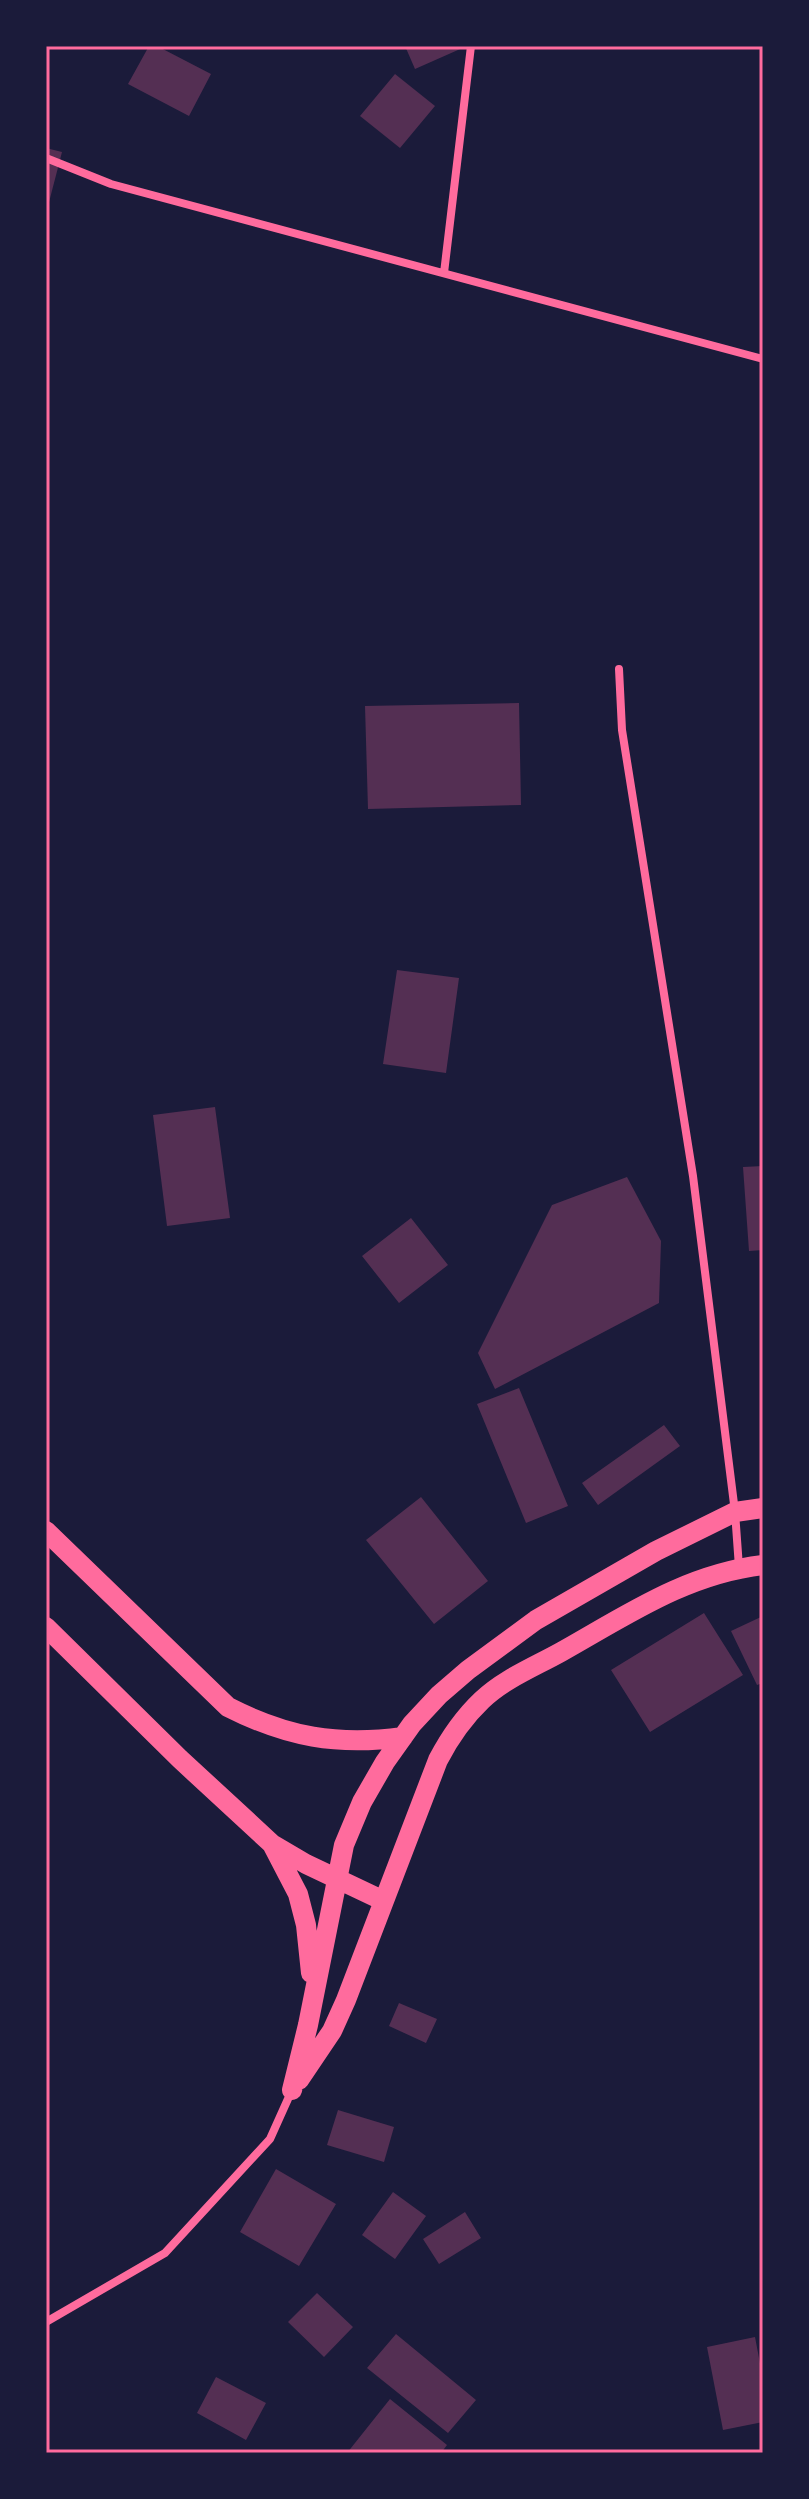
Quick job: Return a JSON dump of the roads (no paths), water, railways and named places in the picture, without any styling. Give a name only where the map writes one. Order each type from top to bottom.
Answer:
[{"type":"main road","points":[[292,2090],[344,1845],[362,1802],[403,1737],[439,1695],[536,1620],[656,1551],[735,1512],[763,1508]]},
{"type":"main road","points":[[46,1531],[228,1707],[289,1733],[321,1739],[362,1741],[403,1737]]},
{"type":"main road","points":[[292,2090],[332,2031],[346,2000],[438,1760],[450,1737],[484,1699],[504,1683],[678,1587],[739,1568],[763,1565]]},
{"type":"main road","points":[[46,1627],[180,1759],[272,1844],[306,1864],[384,1901]]},
{"type":"main road","points":[[272,1844],[298,1894],[306,1925],[313,2001]]},
{"type":"street","points":[[444,273],[471,46]]},
{"type":"street","points":[[46,158],[111,184],[763,359]]},
{"type":"street","points":[[619,669],[622,730],[693,1176],[735,1512],[739,1568]]},
{"type":"street","points":[[46,2322],[165,2253],[270,2139],[292,2090]]}]
